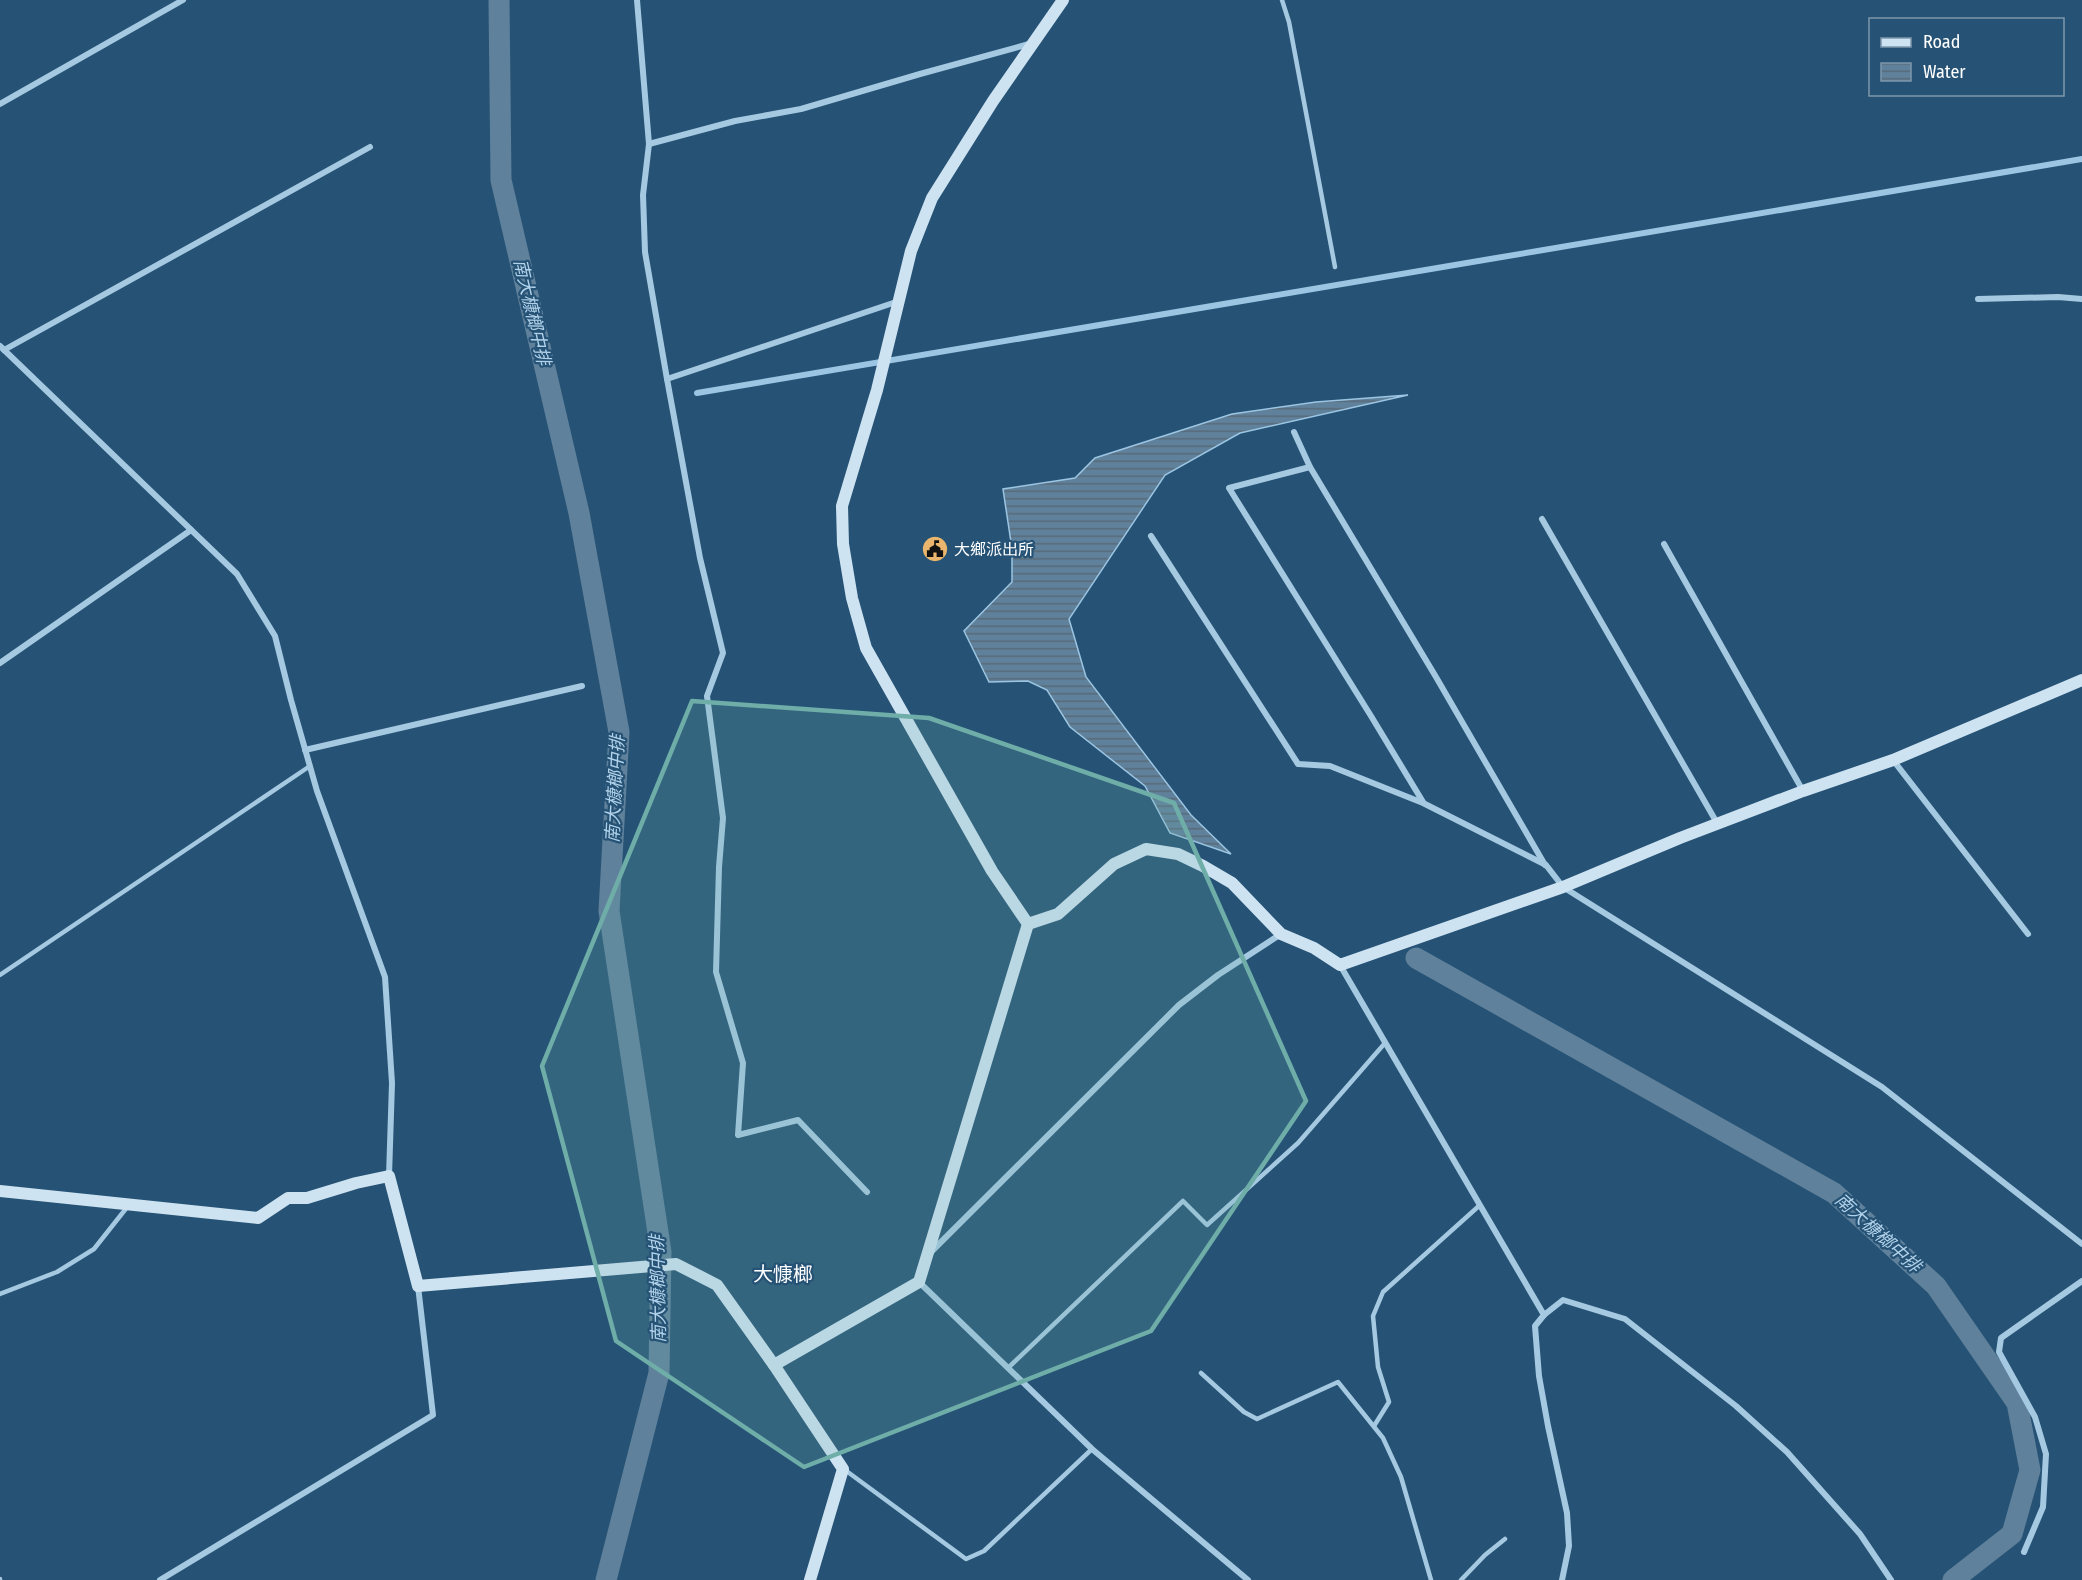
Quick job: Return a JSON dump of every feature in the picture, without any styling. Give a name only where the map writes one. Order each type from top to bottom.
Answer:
[{"type":"street","points":[[0,104],[183,0]]},
{"type":"street","points":[[637,0],[649,144],[643,195],[645,252],[700,558],[723,653],[707,696],[723,818],[716,972],[743,1063],[738,1135],[798,1120],[867,1192]]},
{"type":"street","points":[[1028,924],[992,871],[866,648],[852,598],[843,544],[842,506],[877,390],[911,250],[932,198],[993,101],[1063,0]]},
{"type":"street","points":[[649,144],[735,121],[801,109],[1033,43]]},
{"type":"street","points":[[160,1580],[433,1415],[418,1286],[389,1176],[392,1083],[384,977],[321,802],[275,636],[237,574],[2,348],[370,147]]},
{"type":"street","points":[[1978,299],[2058,297],[2082,299]]},
{"type":"street","points":[[667,379],[899,301]]},
{"type":"street","points":[[1294,432],[1310,467],[1546,865],[1563,887],[1882,1087],[2082,1244]]},
{"type":"street","points":[[1310,467],[1229,488],[1423,803]]},
{"type":"street","points":[[1542,519],[1718,824]]},
{"type":"street","points":[[0,663],[191,530]]},
{"type":"street","points":[[1151,536],[1298,764],[1330,766],[1423,803],[1546,865]]},
{"type":"street","points":[[1664,544],[1803,791]]},
{"type":"street","points":[[1340,965],[1563,887],[1803,791],[1893,759],[2082,680]]},
{"type":"street","points":[[305,750],[582,686]]},
{"type":"street","points":[[1893,759],[2028,934]]},
{"type":"street","points":[[1028,924],[1058,914],[1114,864],[1146,849],[1178,854],[1232,883],[1281,934],[1314,948],[1340,965],[1544,1315]]},
{"type":"street","points":[[774,1365],[919,1282],[1028,924]]},
{"type":"street","points":[[928,1254],[1179,1005],[1218,975],[1281,934]]},
{"type":"street","points":[[0,1191],[258,1218],[288,1198],[307,1198],[389,1176]]},
{"type":"street","points":[[418,1286],[676,1264],[717,1285],[774,1365],[843,1469],[810,1580]]},
{"type":"street","points":[[2024,1552],[2043,1507],[2046,1454],[2035,1417],[1999,1352],[2001,1338],[2082,1281]]},
{"type":"street","points":[[919,1282],[1092,1449],[1248,1580]]},
{"type":"street","points":[[1562,1580],[1569,1546],[1567,1513],[1539,1376],[1535,1326],[1544,1315],[1563,1300],[1626,1319],[1736,1406],[1787,1452],[1860,1534],[1891,1580]]},
{"type":"lane","points":[[1282,0],[1289,22],[1335,267]]},
{"type":"lane","points":[[0,975],[310,766]]},
{"type":"lane","points":[[1008,1368],[1184,1201],[1207,1225],[1298,1143],[1385,1043]]},
{"type":"lane","points":[[0,1294],[57,1272],[94,1249],[129,1205]]},
{"type":"lane","points":[[1374,1426],[1389,1402],[1378,1367],[1373,1316],[1383,1293],[1479,1205]]},
{"type":"lane","points":[[1201,1373],[1244,1412],[1257,1419],[1338,1382],[1383,1438],[1401,1477],[1431,1580]]},
{"type":"lane","points":[[843,1469],[966,1558],[984,1551],[1092,1449]]},
{"type":"lane","points":[[1461,1580],[1485,1555],[1505,1539]]},
{"type":"highlighted area","points":[[692,701],[929,718],[1174,803],[1306,1101],[1151,1331],[804,1467],[616,1341],[542,1066]]},
{"type":"water","points":[[1408,395],[1240,433],[1165,475],[1069,619],[1086,677],[1191,815],[1231,854],[1170,833],[1145,786],[1070,727],[1047,690],[1028,681],[989,682],[964,631],[1012,582],[1012,549],[1003,489],[1075,478],[1095,458],[1232,414],[1316,402]]},
{"type":"waterway","name":"南大槺榔中排","points":[[499,0],[501,180],[579,513],[619,732],[609,911],[661,1252],[659,1373],[606,1580]]},
{"type":"waterway","points":[[697,393],[2082,159]]},
{"type":"waterway","name":"南大槺榔中排","points":[[1416,958],[1834,1193],[1936,1286],[2017,1403],[2030,1470],[2012,1534],[1953,1580]]},
{"type":"place","name":"大鄉派出所","points":[[935,549]]},
{"type":"district","name":"大慷榔","points":[[783,1274]]}]
